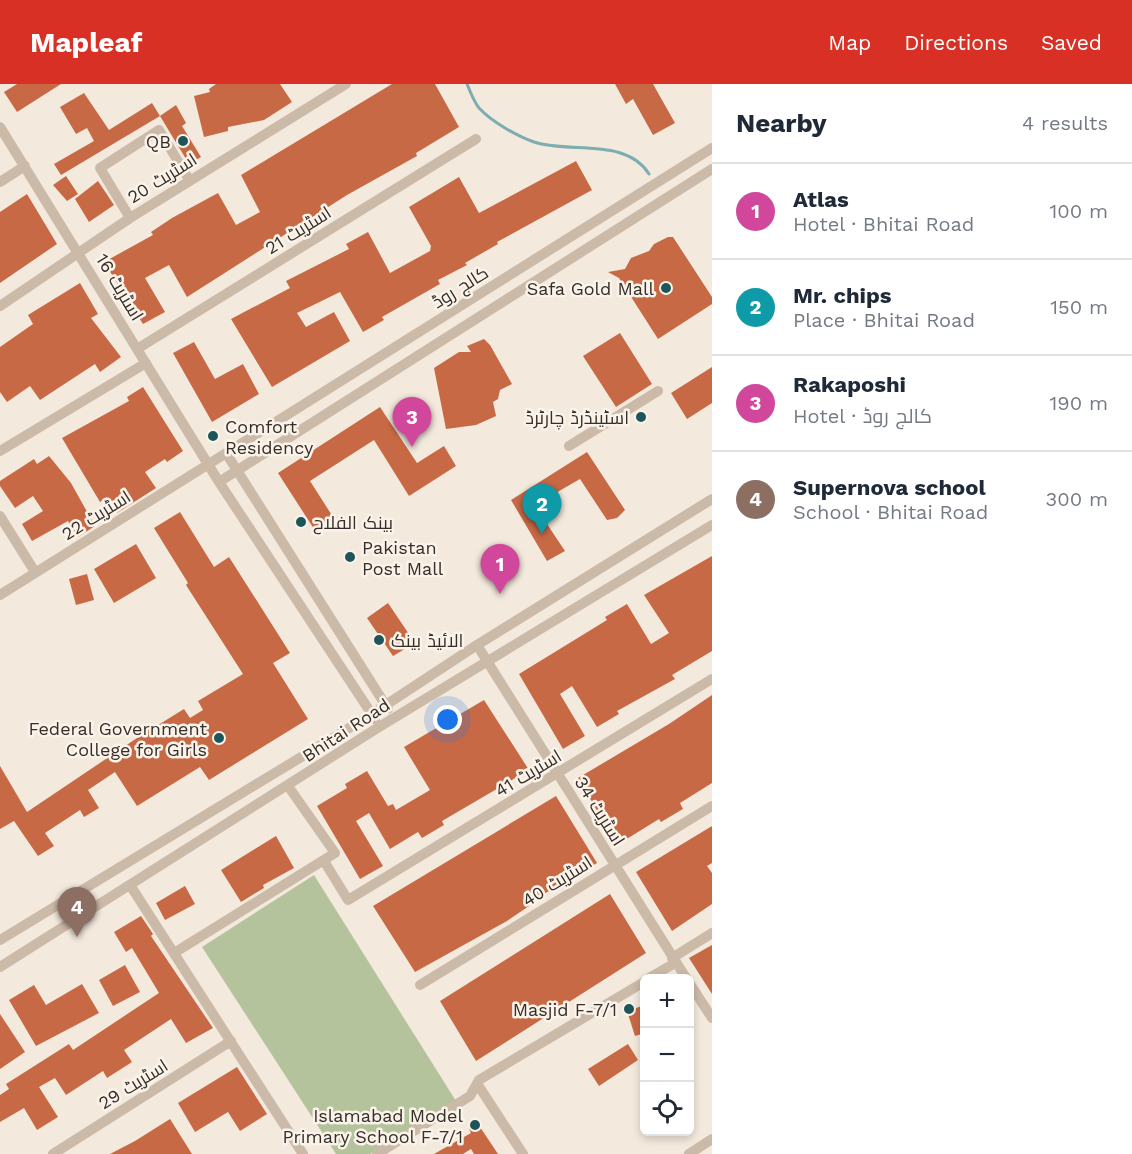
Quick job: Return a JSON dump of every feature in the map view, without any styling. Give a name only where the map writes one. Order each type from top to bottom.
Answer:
[{"type":"street","name":"اسٹریٹ 20","points":[[0,306],[130,218],[346,84]]},
{"type":"street","name":"اسٹریٹ 16","points":[[0,127],[80,252],[137,349],[210,465]]},
{"type":"street","points":[[130,218],[100,168],[159,130],[190,180]]},
{"type":"street","name":"اسٹریٹ 21","points":[[137,349],[476,138]]},
{"type":"street","name":"کالج روڈ","points":[[210,465],[712,148]]},
{"type":"street","points":[[0,182],[25,166]]},
{"type":"street","name":"کالج روڈ","points":[[219,482],[712,170]]},
{"type":"street","points":[[0,451],[146,363]]},
{"type":"street","points":[[569,446],[658,392]]},
{"type":"street","points":[[226,453],[393,718]]},
{"type":"street","points":[[210,465],[379,727]]},
{"type":"street","name":"اسٹریٹ 22","points":[[0,595],[210,465]]},
{"type":"street","name":"Bhitai Road","points":[[0,940],[372,714],[477,645],[712,499]]},
{"type":"street","points":[[0,516],[35,572]]},
{"type":"street","name":"Bhitai Road","points":[[0,967],[393,718],[712,525]]},
{"type":"street","name":"اسٹریٹ 34","points":[[477,645],[683,974]]},
{"type":"street","name":"اسٹریٹ 41","points":[[324,861],[348,900],[712,679]]},
{"type":"street","points":[[174,953],[335,853],[288,786]]},
{"type":"street","name":"اسٹریٹ 40","points":[[420,985],[712,806]]},
{"type":"street","points":[[130,885],[303,1154]]},
{"type":"street","points":[[655,974],[712,933]]},
{"type":"street","points":[[377,1154],[470,1096],[479,1080],[640,984]]},
{"type":"street","points":[[694,990],[712,1018]]},
{"type":"street","name":"اسٹریٹ 29","points":[[53,1154],[231,1041]]},
{"type":"street","points":[[478,1085],[523,1154]]},
{"type":"street","points":[[689,1154],[712,1138]]},
{"type":"green space","points":[[314,875],[456,1101],[370,1154],[336,1154],[202,947]]},
{"type":"building","points":[[17,84],[61,84],[17,112],[4,92]]},
{"type":"building","points":[[216,84],[280,84],[292,102],[264,120],[228,127],[228,131],[204,137],[194,96],[210,92],[209,89]]},
{"type":"building","points":[[392,84],[435,84],[459,127],[416,153],[417,156],[347,195],[187,297],[169,265],[145,278],[165,312],[143,324],[104,262],[153,235],[151,232],[172,218],[218,193],[236,225],[260,212],[241,175]]},
{"type":"building","points":[[615,84],[653,84],[675,123],[653,135],[633,99],[626,104]]},
{"type":"building","points":[[84,93],[109,130],[152,103],[160,116],[61,175],[54,164],[94,141],[87,128],[76,134],[60,107]]},
{"type":"building","points":[[176,105],[186,123],[182,126],[201,157],[189,164],[160,116]]},
{"type":"building","points":[[576,161],[592,190],[497,242],[498,244],[465,263],[467,265],[438,280],[440,284],[382,317],[384,320],[363,332],[340,292],[297,313],[306,327],[334,312],[350,341],[272,387],[231,319],[290,288],[286,281],[349,249],[346,244],[368,232],[390,273],[430,251],[431,246],[409,207],[459,177],[479,213]]},
{"type":"building","points":[[66,176],[78,194],[67,201],[53,185]]},
{"type":"building","points":[[98,181],[114,205],[89,222],[75,199]]},
{"type":"building","points":[[27,194],[57,244],[0,283],[0,212]]},
{"type":"building","name":"Safa Gold Mall","points":[[673,237],[712,297],[712,304],[658,339],[619,278],[608,272],[625,269],[631,258],[649,251],[654,244]]},
{"type":"building","points":[[80,283],[98,314],[91,318],[121,357],[100,372],[95,364],[40,400],[30,386],[7,402],[0,392],[0,347],[33,324],[28,315]]},
{"type":"building","points":[[620,333],[652,384],[616,407],[583,356]]},
{"type":"building","points":[[484,339],[490,345],[512,384],[500,390],[498,399],[493,402],[496,416],[476,425],[446,429],[434,368],[459,352],[471,352],[467,346]]},
{"type":"building","points":[[194,342],[215,379],[243,364],[259,394],[212,422],[173,353]]},
{"type":"building","points":[[712,367],[712,403],[687,419],[671,393]]},
{"type":"building","points":[[143,387],[183,451],[167,462],[165,459],[145,472],[156,488],[117,513],[107,497],[100,502],[62,438],[129,401],[127,397]]},
{"type":"building","points":[[380,407],[417,463],[444,446],[456,466],[409,496],[374,440],[310,481],[333,517],[314,529],[278,473]]},
{"type":"building","points":[[587,452],[625,510],[617,518],[607,520],[580,479],[554,494],[555,498],[537,509],[565,551],[547,561],[511,500]]},
{"type":"building","points":[[49,456],[71,483],[95,526],[78,537],[68,521],[32,541],[22,524],[43,511],[33,496],[15,508],[0,486],[0,481],[34,459],[37,464]]},
{"type":"building","points":[[180,512],[214,567],[229,557],[290,653],[273,663],[308,719],[209,780],[200,767],[137,806],[115,772],[88,790],[99,808],[84,817],[80,810],[45,833],[54,846],[38,856],[14,821],[0,829],[0,766],[27,812],[140,736],[138,733],[148,727],[150,730],[184,709],[190,718],[203,710],[198,701],[243,674],[186,585],[188,583],[154,528]]},
{"type":"building","points":[[136,544],[156,578],[114,603],[94,569]]},
{"type":"building","points":[[712,556],[712,651],[672,675],[675,679],[617,711],[619,714],[597,727],[572,686],[560,694],[585,736],[563,749],[519,674],[607,620],[605,617],[627,604],[651,644],[669,633],[644,595]]},
{"type":"building","points":[[87,574],[94,600],[76,605],[69,579]]},
{"type":"building","points":[[388,603],[415,643],[393,656],[367,618]]},
{"type":"building","points":[[712,695],[712,783],[680,803],[683,809],[661,822],[659,819],[617,845],[578,778],[669,724]]},
{"type":"building","points":[[484,700],[529,770],[442,821],[444,825],[422,838],[418,832],[390,849],[369,813],[356,821],[383,866],[360,879],[317,806],[347,788],[345,784],[367,771],[388,806],[393,804],[396,810],[430,790],[404,747]]},
{"type":"building","points":[[556,796],[597,863],[527,904],[529,906],[507,921],[415,972],[373,906]]},
{"type":"building","points":[[712,826],[712,863],[707,866],[712,873],[712,904],[672,931],[636,872]]},
{"type":"building","points":[[276,836],[294,868],[263,885],[264,888],[241,902],[221,870]]},
{"type":"building","points":[[185,886],[195,904],[165,920],[156,903]]},
{"type":"building","points":[[610,894],[646,953],[476,1061],[440,1001]]},
{"type":"building","points":[[141,916],[153,934],[151,936],[213,1028],[186,1043],[171,1019],[124,1050],[132,1062],[107,1078],[103,1071],[66,1095],[55,1078],[39,1087],[58,1117],[37,1130],[24,1108],[0,1122],[0,1095],[9,1089],[6,1084],[69,1044],[73,1050],[159,993],[132,948],[126,952],[114,932]]},
{"type":"building","points":[[712,945],[712,994],[689,958]]},
{"type":"building","points":[[125,965],[140,992],[113,1006],[99,980]]},
{"type":"building","points":[[82,984],[99,1013],[36,1046],[9,1000],[34,985],[46,1005]]},
{"type":"building","points":[[640,1007],[640,1034],[635,1036],[627,1011]]},
{"type":"building","points":[[0,1014],[25,1052],[0,1069]]},
{"type":"building","points":[[628,1044],[638,1060],[599,1086],[588,1069]]},
{"type":"building","points":[[237,1067],[267,1114],[240,1131],[228,1112],[195,1132],[178,1103]]},
{"type":"building","points":[[170,1119],[192,1154],[110,1154],[135,1141]]},
{"type":"building","points":[[478,1124],[498,1154],[474,1154],[471,1149],[463,1154],[434,1154],[471,1133],[469,1129]]},
{"type":"waterway","points":[[467,84],[474,100],[484,113],[520,136],[549,145],[597,149],[627,155],[639,162],[649,174]]},
{"type":"place","name":"QB","points":[[183,141]]},
{"type":"place","name":"Safa Gold Mall","points":[[666,288]]},
{"type":"place","name":"اسٹینڈرڈ چارٹرڈ","points":[[641,417]]},
{"type":"place","name":"Comfort Residency","points":[[213,436]]},
{"type":"place","name":"Rakaposhi","points":[[412,447]]},
{"type":"place","name":"بینک الفلاح","points":[[301,522]]},
{"type":"place","name":"Mr. chips","points":[[542,534]]},
{"type":"place","name":"Pakistan Post Mall","points":[[350,557]]},
{"type":"place","name":"Atlas","points":[[500,594]]},
{"type":"place","name":"الائیڈ بینک","points":[[379,640]]},
{"type":"place","name":"Federal Government College for Girls","points":[[219,738]]},
{"type":"place","name":"Supernova school","points":[[77,937]]},
{"type":"place","name":"Masjid F-7/1","points":[[629,1009]]},
{"type":"place","name":"Islamabad Model Primary School F-7/1","points":[[475,1125]]}]
